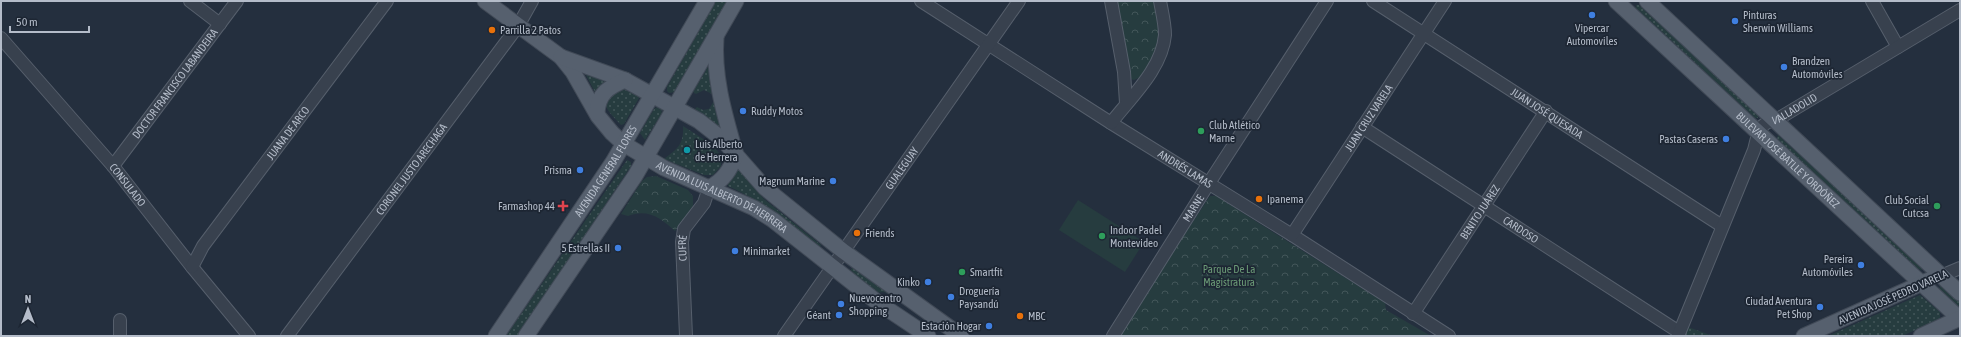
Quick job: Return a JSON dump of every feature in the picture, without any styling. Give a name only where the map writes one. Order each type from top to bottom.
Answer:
[{"type":"main road","name":"AVENIDA LUIS ALBERTO DE HERRERA","points":[[485,1],[561,57],[573,72],[597,113],[612,133],[624,144],[664,168],[754,208],[773,220],[877,302],[928,336]]},
{"type":"main road","name":"AVENIDA GENERAL FLORES","points":[[496,336],[624,144],[707,1]]},
{"type":"main road","points":[[526,336],[627,189],[736,1]]},
{"type":"main road","name":"BULEVAR JOSÉ BATLLE Y ORDÓÑEZ","points":[[1616,1],[1960,319]]},
{"type":"main road","name":"BULEVAR JOSÉ BATLLE Y ORDÓÑEZ","points":[[1647,1],[1960,293]]},
{"type":"main road","name":"AVENIDA LUIS ALBERTO DE HERRERA","points":[[717,34],[716,48],[721,98],[736,155]]},
{"type":"main road","name":"AVENIDA LUIS ALBERTO DE HERRERA","points":[[561,57],[625,80],[699,121],[722,139],[765,188],[843,251],[961,336]]},
{"type":"main road","points":[[597,113],[600,98],[605,90],[625,80]]},
{"type":"main road","name":"CUFRÉ","points":[[709,188],[720,182],[732,165],[736,155]]},
{"type":"main road","name":"AVENIDA JOSÉ PEDRO VARELA","points":[[1804,336],[1922,283],[1941,276]]},
{"type":"main road","points":[[1921,336],[1960,319]]},
{"type":"street","points":[[190,1],[220,24]]},
{"type":"street","name":"DOCTOR FRANCISCO LABANDEIRA","points":[[113,166],[237,1]]},
{"type":"street","name":"JUANA DE ARCO","points":[[192,267],[203,246],[387,1]]},
{"type":"street","name":"CORONEL JUSTO ARECHAGA","points":[[287,336],[518,26],[532,1]]},
{"type":"street","name":"ANDRÉS LAMAS","points":[[921,1],[1111,123],[1292,235],[1449,336]]},
{"type":"street","name":"GUALEGUAY","points":[[784,336],[1019,1]]},
{"type":"street","points":[[1111,1],[1124,72],[1126,103]]},
{"type":"street","points":[[1111,123],[1143,84],[1162,50],[1164,25],[1160,1]]},
{"type":"street","name":"MARNE","points":[[1113,336],[1208,183],[1327,1]]},
{"type":"street","name":"JUAN JOSÉ QUESADA","points":[[1373,1],[1546,111],[1722,226]]},
{"type":"street","name":"JUAN CRUZ VARELA","points":[[1292,235],[1445,1]]},
{"type":"street","points":[[1872,1],[1898,47]]},
{"type":"street","name":"VALLADOLID","points":[[1759,132],[1762,125],[1767,121],[1776,120],[1960,10]]},
{"type":"street","name":"CONSULADO","points":[[1,38],[113,166],[192,267],[250,336]]},
{"type":"street","name":"BENITO JUÁREZ","points":[[1414,314],[1546,111]]},
{"type":"street","name":"CARDOSO","points":[[1362,127],[1679,334]]},
{"type":"street","points":[[1679,334],[1754,150],[1759,132]]},
{"type":"street","name":"CUFRÉ","points":[[686,336],[682,242],[684,229],[704,203],[709,188]]},
{"type":"street","name":"AVENIDA JOSÉ PEDRO VARELA","points":[[1941,276],[1960,268]]},
{"type":"street","points":[[120,320],[120,336]]},
{"type":"green space","points":[[716,1],[727,1],[675,92],[669,93],[667,91],[667,87]]},
{"type":"green space","points":[[1115,1],[1156,1],[1160,26],[1160,47],[1143,76],[1134,80],[1128,78]]},
{"type":"green space","points":[[1636,5],[1639,5],[1758,115],[1758,118],[1755,118],[1636,8]]},
{"type":"green space","points":[[711,62],[715,93],[712,94],[704,90],[696,94],[693,92]]},
{"type":"green space","points":[[578,68],[611,83],[601,86],[595,92],[586,75]]},
{"type":"green space","points":[[620,88],[638,95],[639,98],[624,124],[621,125],[610,113],[605,102],[605,98]]},
{"type":"green space","points":[[714,101],[722,127],[720,128],[694,110],[697,107],[703,110],[709,109]]},
{"type":"green space","points":[[657,107],[661,109],[662,113],[645,140],[640,133],[654,109]]},
{"type":"green space","points":[[683,126],[711,144],[721,155],[721,166],[713,175],[704,175],[664,159],[679,146],[682,138]]},
{"type":"green space","points":[[1778,135],[1922,266],[1922,270],[1918,269],[1777,139]]},
{"type":"green space","points":[[627,160],[631,162],[631,166],[518,336],[506,336]]},
{"type":"green space","points":[[737,170],[739,170],[764,199],[821,245],[819,248],[787,222],[765,207],[728,186],[728,181]]},
{"type":"green space","points":[[656,176],[688,190],[693,196],[693,206],[675,231],[659,218],[648,214],[642,213],[628,216],[621,214],[642,181],[647,177]]},
{"type":"green space","name":"Parque De La Magistratura","points":[[1210,196],[1216,196],[1385,303],[1386,310],[1431,336],[1117,336]]},
{"type":"green space","name":"Indoor Padel Montevideo","points":[[1078,200],[1144,242],[1125,272],[1059,230]]},
{"type":"green space","points":[[852,268],[895,297],[884,292],[876,293],[849,273]]},
{"type":"green space","points":[[1940,286],[1944,286],[1960,302],[1960,306],[1957,306],[1939,290]]},
{"type":"green space","points":[[1920,295],[1940,312],[1940,319],[1902,336],[1828,336]]},
{"type":"green space","points":[[1688,327],[1713,336],[1685,336]]},
{"type":"place","name":"Vipercar Automoviles","points":[[1592,15]]},
{"type":"place","name":"Pinturas Sherwin Williams","points":[[1735,21]]},
{"type":"place","name":"Parrilla 2 Patos","points":[[492,30]]},
{"type":"place","name":"Brandzen Automóviles","points":[[1784,67]]},
{"type":"place","name":"Ruddy Motos","points":[[743,111]]},
{"type":"place","name":"Club Atlético Marne","points":[[1201,131]]},
{"type":"place","name":"Pastas Caseras","points":[[1726,139]]},
{"type":"place","name":"Luis Alberto de Herrera","points":[[687,150]]},
{"type":"place","name":"Prisma","points":[[580,170]]},
{"type":"place","name":"Magnum Marine","points":[[833,181]]},
{"type":"place","name":"Ipanema","points":[[1259,199]]},
{"type":"place","name":"Farmashop 44","points":[[563,206]]},
{"type":"place","name":"Club Social Cutcsa","points":[[1937,206]]},
{"type":"place","name":"Friends","points":[[857,233]]},
{"type":"place","name":"Indoor Padel Montevideo","points":[[1102,236]]},
{"type":"place","name":"5 Estrellas II","points":[[618,248]]},
{"type":"place","name":"Minimarket","points":[[735,251]]},
{"type":"place","name":"Pereira Automóviles","points":[[1861,265]]},
{"type":"place","name":"Smartfit","points":[[962,272]]},
{"type":"place","name":"Kinko","points":[[928,282]]},
{"type":"place","name":"Droguería Paysandú","points":[[951,297]]},
{"type":"place","name":"Nuevocentro Shopping","points":[[841,304]]},
{"type":"place","name":"Ciudad Aventura Pet Shop","points":[[1820,307]]},
{"type":"place","name":"Géant","points":[[839,315]]},
{"type":"place","name":"MBC","points":[[1020,316]]},
{"type":"place","name":"Estación Hogar","points":[[989,326]]}]
